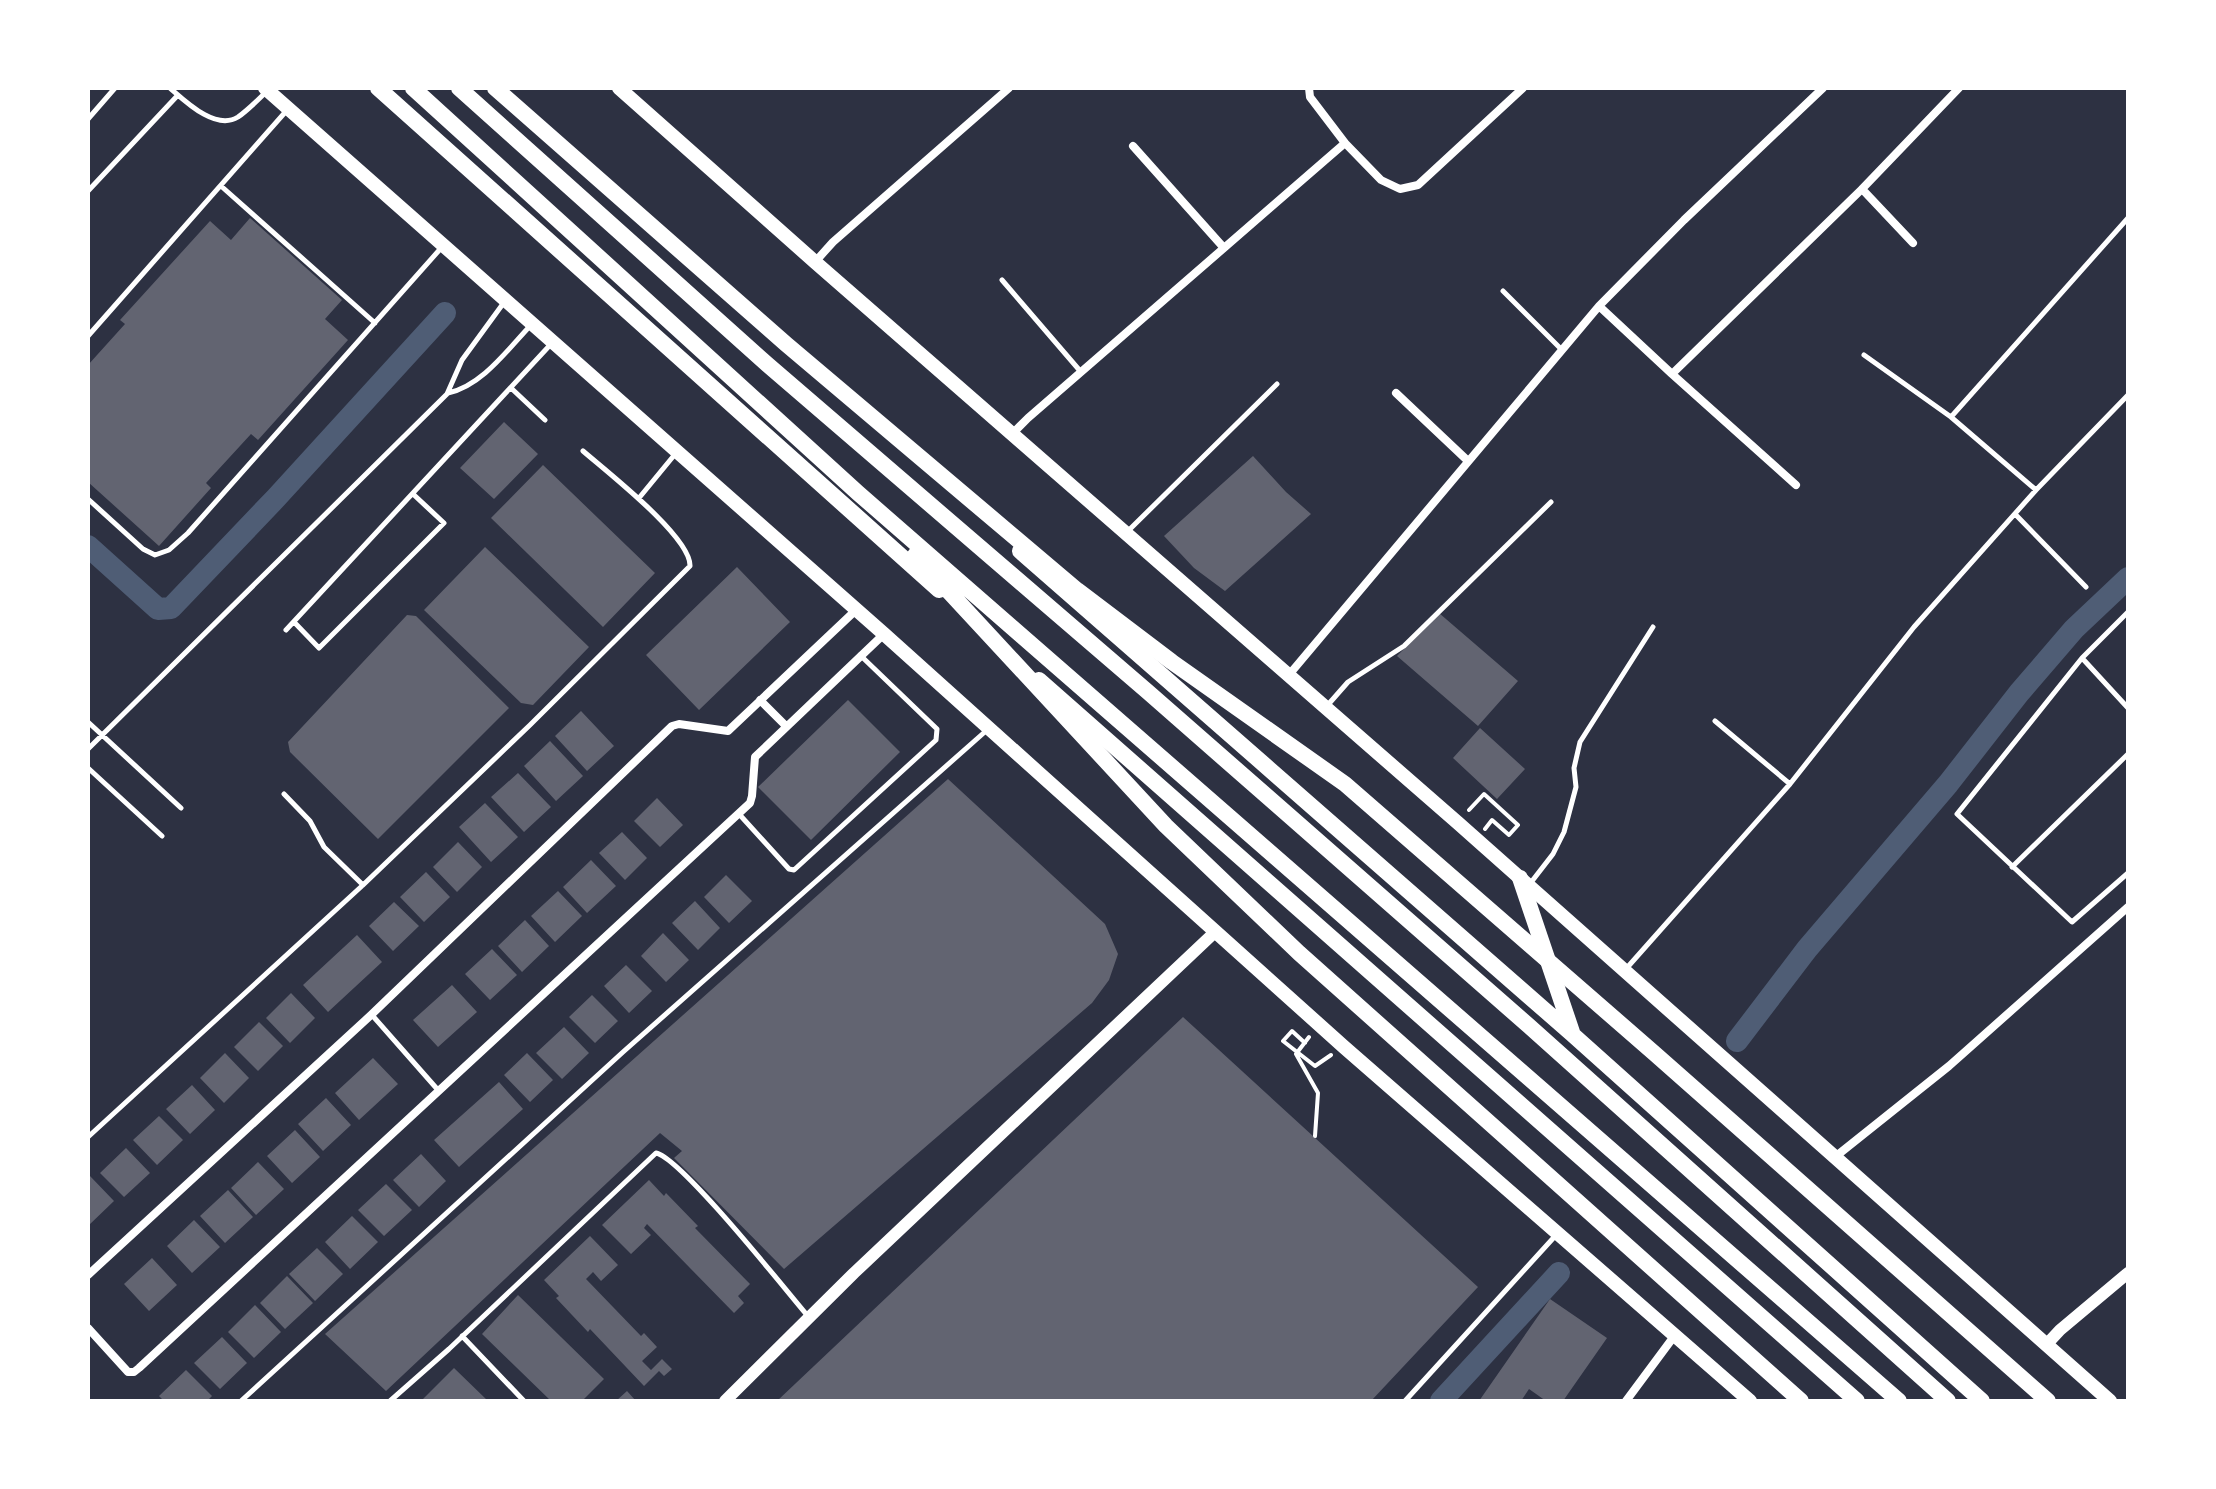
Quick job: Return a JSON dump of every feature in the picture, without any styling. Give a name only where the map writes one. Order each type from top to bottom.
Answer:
[{"type":"highway","points":[[378,88],[1111,744],[1857,1401]]},
{"type":"highway","points":[[413,88],[858,493],[1899,1401]]},
{"type":"highway","points":[[459,88],[768,365],[1160,702],[1541,1036],[1948,1401]]},
{"type":"highway","points":[[494,88],[785,347],[1572,1034],[1982,1401]]},
{"type":"highway","points":[[494,88],[786,344],[1077,590],[1172,662],[1345,784],[2048,1401]]},
{"type":"highway","points":[[858,493],[1134,792],[1230,888],[1801,1401]]},
{"type":"highway","points":[[1524,882],[1572,1034]]},
{"type":"main road","points":[[267,89],[884,634],[1215,932],[1750,1401]]},
{"type":"main road","points":[[627,90],[815,262],[1458,823],[2110,1401]]},
{"type":"street","points":[[815,262],[833,242],[1009,88]]},
{"type":"street","points":[[1309,88],[1310,97],[1345,143],[1381,180],[1400,189],[1418,185],[1523,88]]},
{"type":"street","points":[[1288,676],[1599,306],[1823,88]]},
{"type":"street","points":[[1672,374],[1862,189],[1959,88]]},
{"type":"street","points":[[1012,434],[1345,143]]},
{"type":"street","points":[[1133,146],[1224,248]]},
{"type":"street","points":[[1862,189],[1913,243]]},
{"type":"street","points":[[1599,306],[1796,485]]},
{"type":"street","points":[[1396,393],[1468,461]]},
{"type":"street","points":[[88,1275],[371,1015],[672,726],[728,731],[856,610]]},
{"type":"street","points":[[88,1328],[128,1372],[134,1372],[738,813],[751,800],[755,757],[884,634]]},
{"type":"street","points":[[760,700],[786,726]]},
{"type":"street","points":[[1835,1157],[1949,1066],[2128,907]]},
{"type":"street","points":[[725,1401],[854,1273],[1215,932]]},
{"type":"street","points":[[2047,1344],[2128,1273]]},
{"type":"street","points":[[1626,1401],[1675,1335]]},
{"type":"lane","points":[[88,119],[115,88]]},
{"type":"lane","points":[[170,88],[210,117],[224,122],[236,118],[267,89]]},
{"type":"lane","points":[[88,191],[178,95]]},
{"type":"lane","points":[[88,336],[289,109]]},
{"type":"lane","points":[[221,186],[375,323]]},
{"type":"lane","points":[[1951,417],[2128,218]]},
{"type":"lane","points":[[88,499],[143,549],[155,555],[169,550],[199,521],[443,246]]},
{"type":"lane","points":[[1002,280],[1081,372]]},
{"type":"lane","points":[[1503,291],[1561,349]]},
{"type":"lane","points":[[88,749],[447,394],[462,360],[505,301]]},
{"type":"lane","points":[[447,394],[485,373],[531,325]]},
{"type":"lane","points":[[286,630],[552,343]]},
{"type":"lane","points":[[1864,355],[1951,417],[2036,490]]},
{"type":"lane","points":[[1126,533],[1277,384]]},
{"type":"lane","points":[[511,388],[545,420]]},
{"type":"lane","points":[[1624,971],[1790,784],[1914,627],[2036,490],[2128,395]]},
{"type":"lane","points":[[88,1137],[363,885],[690,566],[690,556],[683,545],[639,498],[583,451]]},
{"type":"lane","points":[[639,498],[676,452]]},
{"type":"lane","points":[[294,622],[319,648],[444,523],[413,494]]},
{"type":"lane","points":[[1325,708],[1348,682],[1404,646],[1551,502]]},
{"type":"lane","points":[[2015,514],[2086,587]]},
{"type":"lane","points":[[2128,612],[2082,658],[1957,812],[1958,817],[2072,922],[2128,873]]},
{"type":"lane","points":[[1524,882],[1553,854],[1564,832],[1576,787],[1574,768],[1580,742],[1653,627]]},
{"type":"lane","points":[[738,813],[789,869],[794,870],[936,740],[937,729],[860,655]]},
{"type":"lane","points":[[2082,658],[2128,708]]},
{"type":"lane","points":[[1715,721],[1790,784]]},
{"type":"lane","points":[[88,722],[181,808]]},
{"type":"lane","points":[[241,1401],[623,1052],[989,728]]},
{"type":"lane","points":[[2012,867],[2128,754]]},
{"type":"lane","points":[[88,768],[162,836]]},
{"type":"lane","points":[[284,794],[310,821],[324,847],[363,885]]},
{"type":"lane","points":[[371,1015],[438,1090]]},
{"type":"lane","points":[[390,1401],[656,1153],[669,1160],[707,1197],[811,1319]]},
{"type":"lane","points":[[1405,1401],[1558,1234]]},
{"type":"lane","points":[[462,1336],[524,1401]]},
{"type":"path","points":[[1458,823],[1484,794],[1518,825],[1509,835],[1492,820]]},
{"type":"path","points":[[1315,1066],[1283,1041],[1292,1031],[1305,1043],[1296,1054],[1318,1093],[1315,1136]]},
{"type":"building","points":[[250,218],[342,300],[325,319],[348,340],[258,440],[251,434],[206,483],[211,488],[159,546],[88,482],[88,365],[125,324],[120,320],[210,221],[231,240]]},
{"type":"building","points":[[504,422],[538,454],[494,499],[460,468]]},
{"type":"building","points":[[1253,456],[1311,514],[1225,591],[1194,568],[1164,536]]},
{"type":"building","points":[[543,465],[655,573],[603,627],[491,518]]},
{"type":"building","points":[[485,547],[589,647],[533,705],[521,703],[424,610]]},
{"type":"building","points":[[737,567],[790,622],[699,710],[646,655]]},
{"type":"building","points":[[1439,613],[1518,681],[1478,726],[1397,656]]},
{"type":"building","points":[[407,615],[416,616],[509,708],[378,839],[290,752],[288,742]]},
{"type":"building","points":[[848,700],[900,752],[811,840],[758,787]]},
{"type":"building","points":[[581,711],[614,746],[587,771],[555,736]]},
{"type":"building","points":[[1480,728],[1525,769],[1497,799],[1453,758]]},
{"type":"building","points":[[550,741],[583,776],[556,801],[524,766]]},
{"type":"building","points":[[518,773],[551,807],[524,832],[491,797]]},
{"type":"building","points":[[948,779],[1105,924],[1118,954],[1109,980],[1092,1003],[784,1269],[674,1158],[682,1151],[660,1133],[386,1391],[325,1334]]},
{"type":"building","points":[[657,798],[683,825],[660,847],[634,821]]},
{"type":"building","points":[[485,803],[518,837],[491,862],[459,827]]},
{"type":"building","points":[[622,832],[647,858],[625,880],[599,853]]},
{"type":"building","points":[[458,842],[482,867],[457,892],[433,867]]},
{"type":"building","points":[[591,860],[616,886],[587,913],[563,887]]},
{"type":"building","points":[[426,872],[450,897],[424,922],[400,897]]},
{"type":"building","points":[[726,875],[752,901],[729,923],[704,897]]},
{"type":"building","points":[[558,891],[582,916],[555,942],[531,916]]},
{"type":"building","points":[[695,901],[720,928],[698,950],[672,923]]},
{"type":"building","points":[[394,902],[419,926],[393,951],[369,926]]},
{"type":"building","points":[[525,920],[549,946],[522,972],[498,946]]},
{"type":"building","points":[[663,933],[689,960],[666,982],[641,956]]},
{"type":"building","points":[[357,935],[382,962],[328,1012],[303,985]]},
{"type":"building","points":[[492,949],[517,975],[490,1000],[465,974]]},
{"type":"building","points":[[626,965],[652,991],[629,1013],[604,986]]},
{"type":"building","points":[[452,985],[477,1012],[438,1047],[413,1020]]},
{"type":"building","points":[[291,993],[315,1018],[290,1043],[266,1018]]},
{"type":"building","points":[[592,995],[618,1021],[595,1043],[569,1017]]},
{"type":"building","points":[[1183,1017],[1478,1287],[1371,1401],[777,1401]]},
{"type":"building","points":[[259,1022],[283,1046],[258,1071],[234,1047]]},
{"type":"building","points":[[564,1027],[589,1053],[562,1079],[536,1053]]},
{"type":"building","points":[[225,1053],[249,1078],[224,1103],[200,1078]]},
{"type":"building","points":[[527,1053],[553,1080],[530,1102],[504,1075]]},
{"type":"building","points":[[373,1058],[398,1084],[359,1120],[335,1093]]},
{"type":"building","points":[[499,1082],[523,1109],[459,1167],[434,1140]]},
{"type":"building","points":[[192,1085],[215,1110],[190,1134],[166,1109]]},
{"type":"building","points":[[326,1098],[351,1125],[323,1151],[298,1124]]},
{"type":"building","points":[[159,1116],[183,1140],[157,1165],[133,1140]]},
{"type":"building","points":[[295,1130],[320,1157],[292,1183],[267,1156]]},
{"type":"building","points":[[126,1148],[150,1173],[124,1197],[100,1173]]},
{"type":"building","points":[[421,1154],[446,1181],[419,1207],[393,1180]]},
{"type":"building","points":[[258,1162],[284,1189],[256,1215],[231,1188]]},
{"type":"building","points":[[90,1176],[114,1201],[88,1226],[88,1178]]},
{"type":"building","points":[[649,1180],[664,1196],[666,1193],[698,1226],[695,1228],[750,1284],[738,1296],[744,1303],[734,1313],[647,1224],[644,1228],[651,1235],[631,1254],[602,1225]]},
{"type":"building","points":[[386,1184],[412,1210],[384,1236],[358,1210]]},
{"type":"building","points":[[228,1190],[253,1217],[225,1243],[200,1216]]},
{"type":"building","points":[[352,1216],[378,1242],[350,1269],[325,1242]]},
{"type":"building","points":[[194,1220],[220,1247],[192,1273],[167,1246]]},
{"type":"building","points":[[590,1236],[618,1265],[601,1281],[593,1272],[586,1279],[641,1336],[644,1333],[657,1347],[642,1361],[651,1370],[662,1359],[672,1369],[664,1376],[659,1371],[644,1386],[590,1329],[588,1332],[556,1298],[559,1296],[544,1280]]},
{"type":"building","points":[[317,1248],[343,1274],[315,1301],[289,1274]]},
{"type":"building","points":[[152,1258],[177,1285],[149,1311],[124,1284]]},
{"type":"building","points":[[287,1276],[313,1303],[285,1329],[260,1303]]},
{"type":"building","points":[[518,1295],[604,1379],[582,1401],[551,1401],[482,1334]]},
{"type":"building","points":[[1550,1299],[1607,1338],[1563,1401],[1546,1401],[1529,1389],[1521,1401],[1479,1401]]},
{"type":"building","points":[[255,1305],[281,1332],[254,1358],[228,1332]]},
{"type":"building","points":[[222,1337],[247,1363],[220,1389],[194,1363]]},
{"type":"building","points":[[454,1368],[488,1401],[421,1401]]},
{"type":"building","points":[[186,1370],[212,1396],[207,1401],[164,1401],[159,1396]]},
{"type":"building","points":[[627,1391],[636,1401],[616,1401]]},
{"type":"waterway","points":[[88,546],[158,609],[171,608],[445,313]]},
{"type":"waterway","points":[[1737,1041],[1807,949],[1948,784],[2019,693],[2074,629],[2128,578]]},
{"type":"waterway","points":[[1441,1401],[1559,1273]]}]
